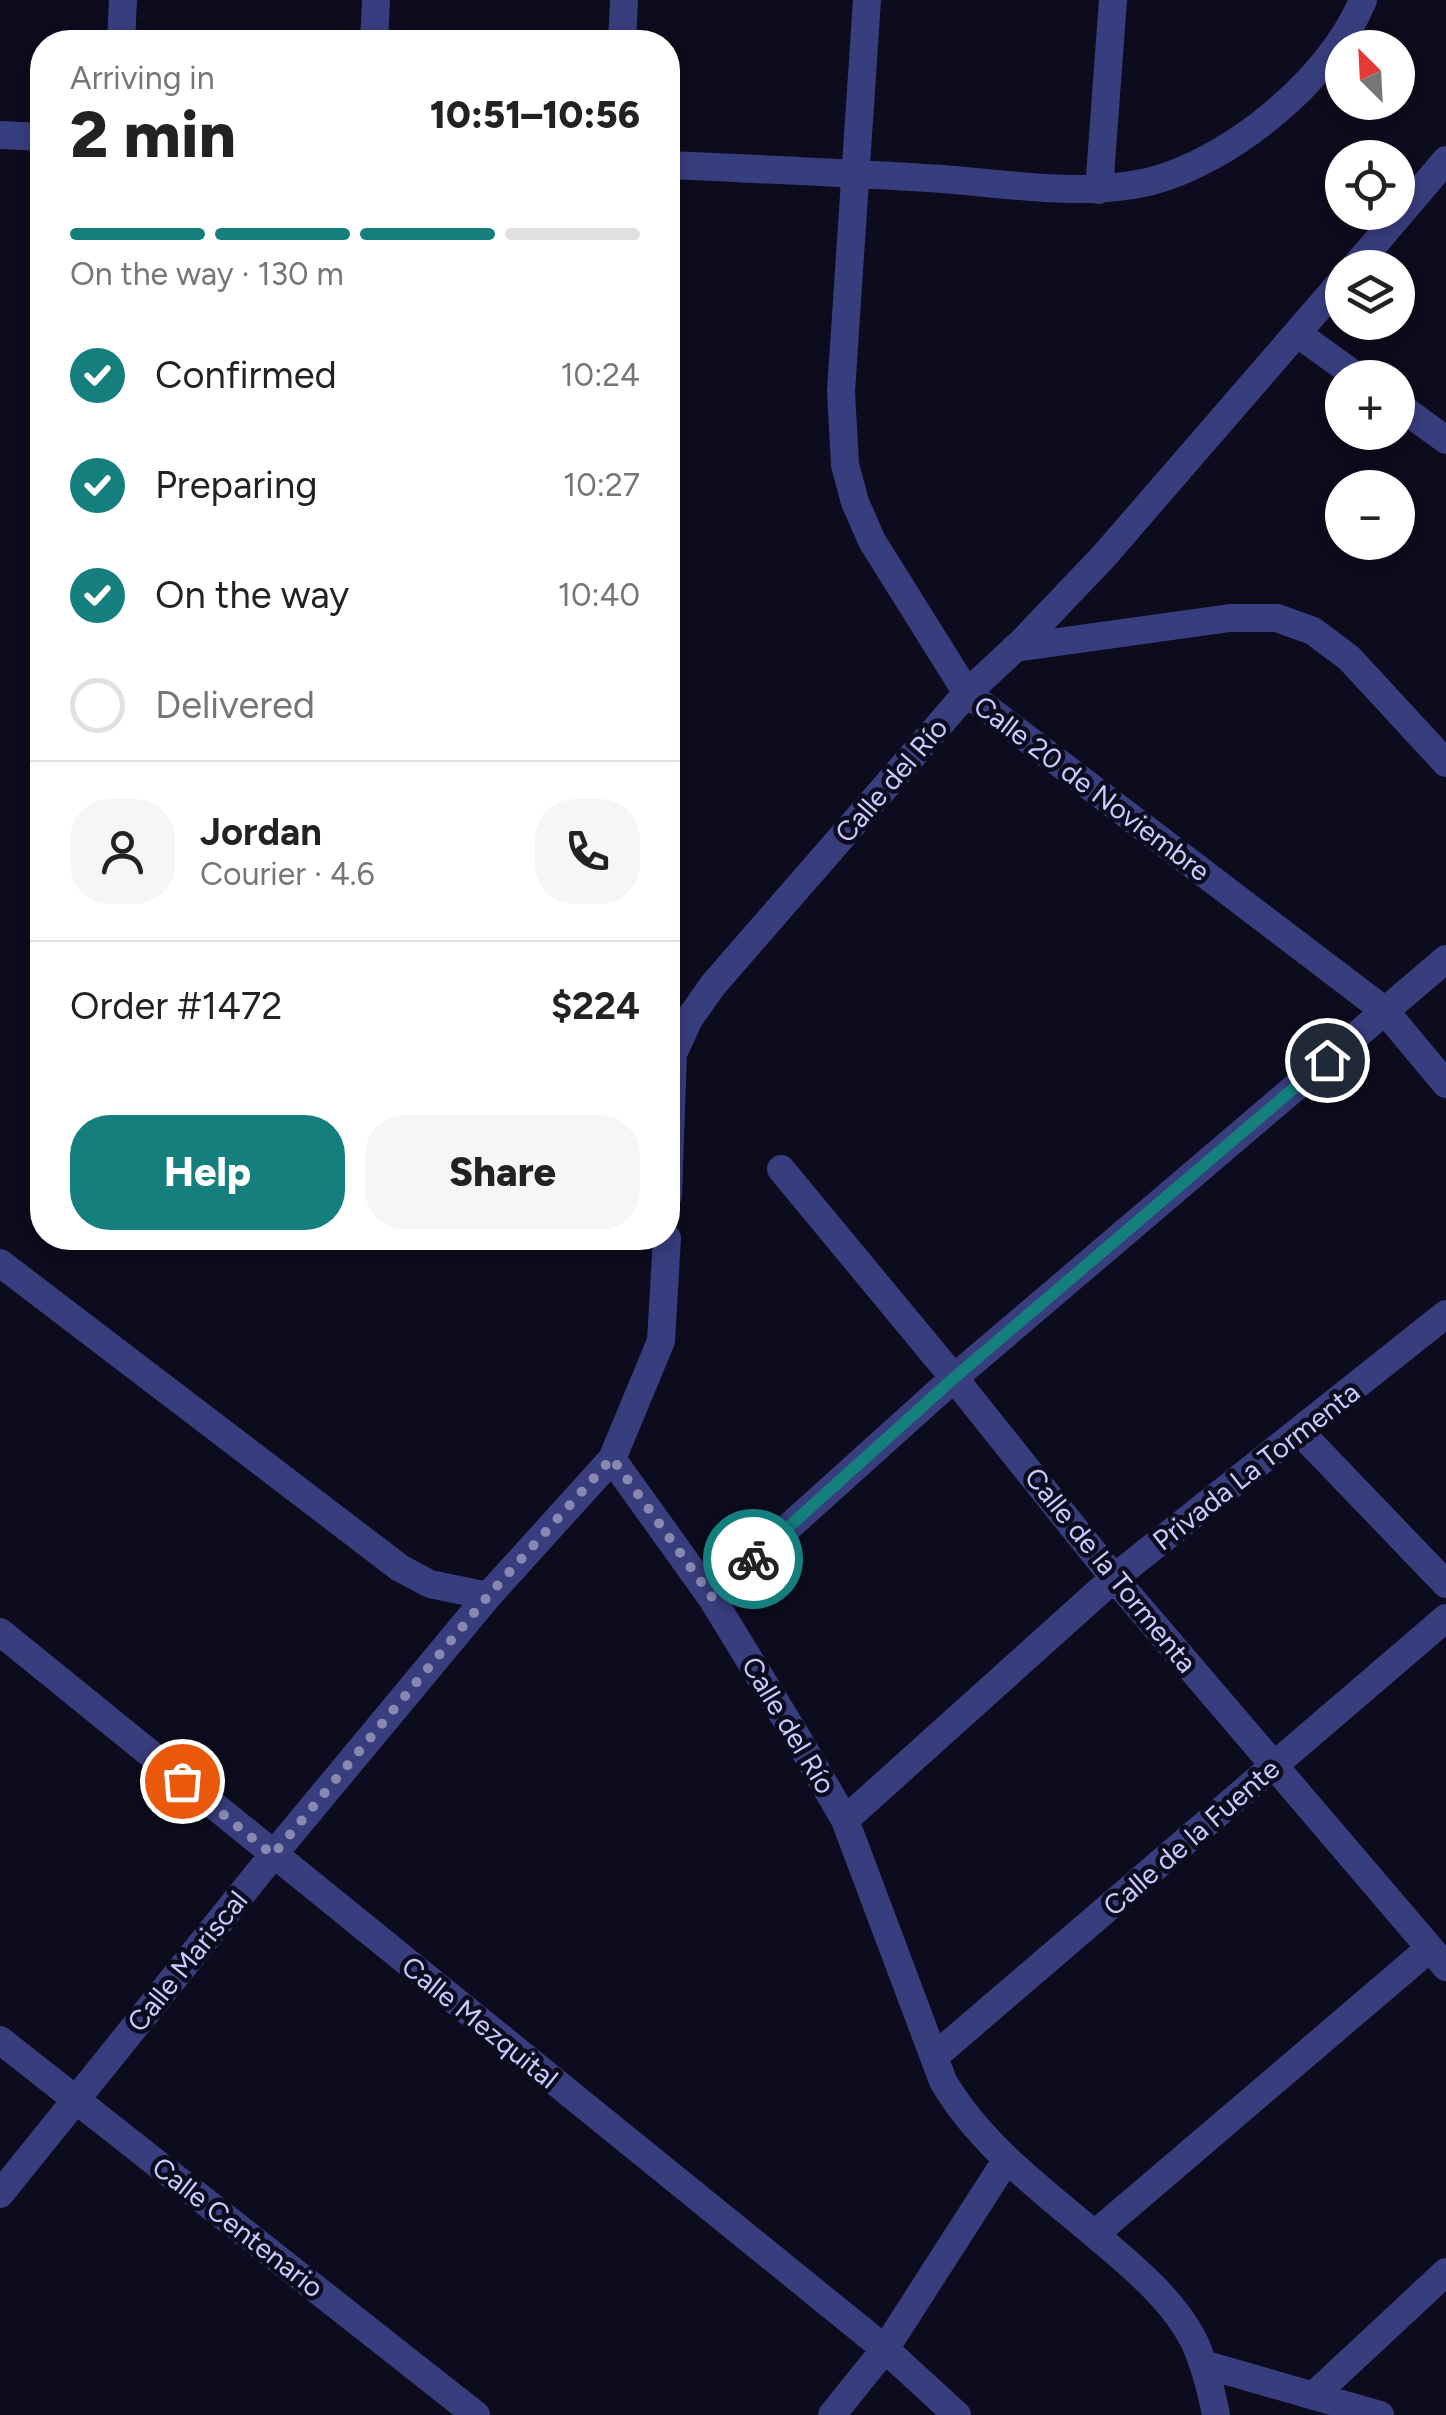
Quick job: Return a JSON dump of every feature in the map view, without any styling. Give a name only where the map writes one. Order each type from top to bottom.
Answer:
[{"type":"street","points":[[121,30],[123,0]]},
{"type":"street","points":[[375,30],[376,0]]},
{"type":"street","points":[[623,30],[624,0]]},
{"type":"street","name":"Calle 20 de Noviembre","points":[[867,0],[842,391],[845,465],[872,542],[968,693],[1385,1010],[1446,1084]]},
{"type":"street","points":[[1099,190],[1113,0]]},
{"type":"street","points":[[680,166],[1099,190],[1150,181],[1196,164],[1231,145],[1274,113],[1310,80],[1356,19],[1363,0]]},
{"type":"street","points":[[0,135],[30,136]]},
{"type":"street","points":[[1369,250],[1446,160]]},
{"type":"street","name":"Calle del Río","points":[[680,1040],[712,986],[968,693],[1104,556],[1325,302]]},
{"type":"street","points":[[1298,334],[1333,360]]},
{"type":"street","points":[[1415,417],[1446,440]]},
{"type":"street","points":[[1015,648],[1230,618],[1277,618],[1313,632],[1348,658],[1446,763]]},
{"type":"street","points":[[712,1597],[954,1378],[1446,959]]},
{"type":"street","name":"Calle de la Tormenta","points":[[781,1169],[1114,1578],[1438,1958]]},
{"type":"street","points":[[612,1458],[661,1341],[665,1250]]},
{"type":"street","points":[[0,1263],[400,1568],[430,1584],[488,1596]]},
{"type":"street","name":"Privada La Tormenta","points":[[845,1820],[1114,1578],[1446,1314]]},
{"type":"street","points":[[1299,1432],[1446,1584]]},
{"type":"street","name":"Calle del Río","points":[[612,1458],[712,1597],[845,1820],[943,2081],[960,2110],[1008,2159],[1141,2274],[1172,2308],[1193,2340],[1208,2378],[1216,2415]]},
{"type":"street","name":"Calle Mariscal","points":[[0,2194],[488,1596],[612,1458]]},
{"type":"street","name":"Calle de la Fuente","points":[[935,2056],[1446,1618]]},
{"type":"street","name":"Calle Mezquital","points":[[0,1632],[884,2349],[958,2415]]},
{"type":"street","points":[[1095,2234],[1438,1958]]},
{"type":"street","name":"Calle Centenario","points":[[0,2040],[476,2415]]},
{"type":"street","points":[[832,2415],[884,2349],[1008,2159]]},
{"type":"street","points":[[1313,2396],[1446,2272]]},
{"type":"street","points":[[1202,2364],[1380,2415]]},
{"type":"way so far","points":[[182,1781],[273,1855],[488,1596],[612,1458],[712,1597],[753,1559]]},
{"type":"route","points":[[753,1559],[954,1378],[1327,1060]]}]
